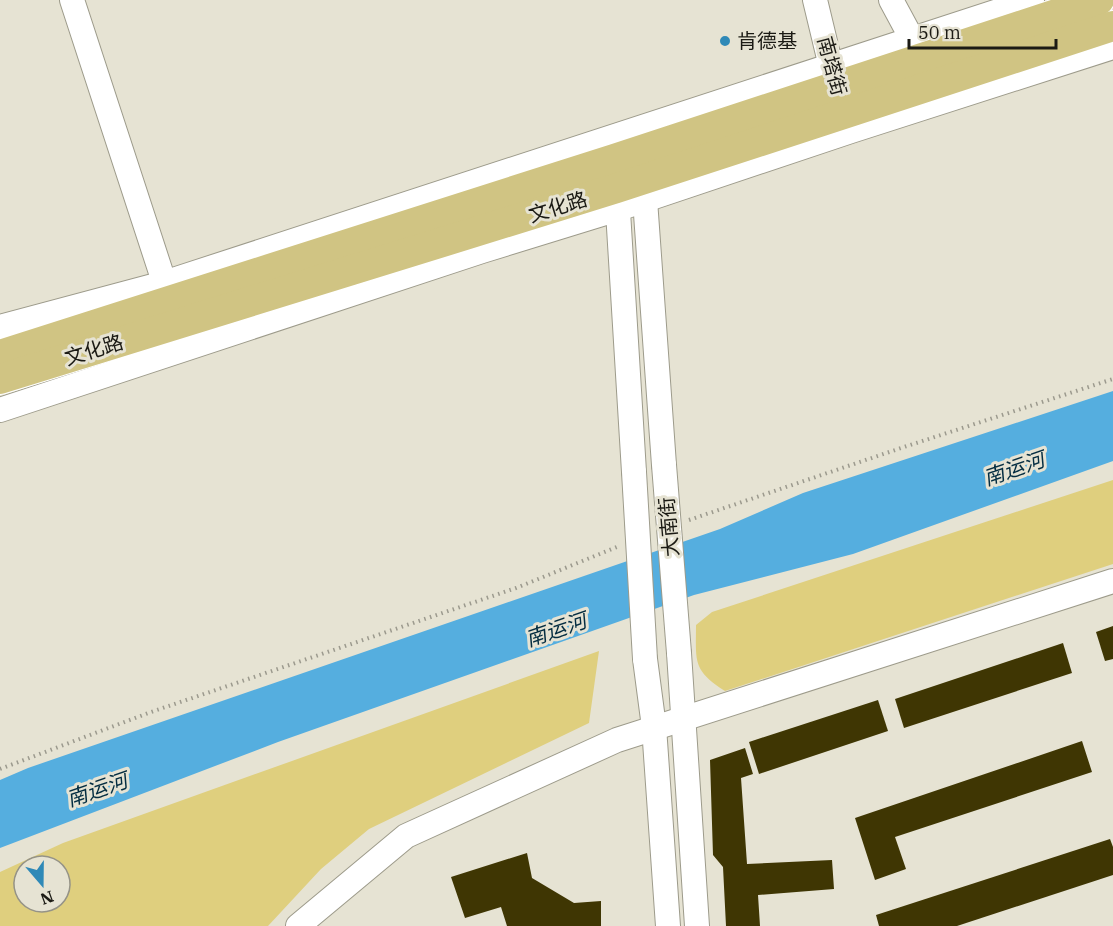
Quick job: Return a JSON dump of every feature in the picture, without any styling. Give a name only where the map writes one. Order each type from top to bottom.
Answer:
[{"type":"main road","name":"文化路","points":[[0,379],[478,242],[631,194],[841,99],[923,72],[1099,0]]},
{"type":"main road","name":"文化路","points":[[923,72],[1113,26]]},
{"type":"main road","name":"文化路","points":[[0,355],[167,292],[625,143],[841,99]]},
{"type":"street","points":[[0,327],[167,292],[72,0]]},
{"type":"street","name":"南塔街","points":[[815,0],[841,99]]},
{"type":"street","points":[[891,0],[923,72]]},
{"type":"street","points":[[923,72],[1032,0]]},
{"type":"street","points":[[841,99],[923,72],[1113,47]]},
{"type":"street","name":"大南街","points":[[625,143],[664,465],[680,653],[697,926]]},
{"type":"street","name":"大南街","points":[[631,194],[634,472],[645,659],[654,727],[668,926]]},
{"type":"street","points":[[0,410],[478,242]]},
{"type":"street","points":[[298,926],[406,836],[617,740],[1113,581]]},
{"type":"path","points":[[682,522],[1113,379]]},
{"type":"path","points":[[0,769],[151,712],[516,588],[620,546]]},
{"type":"shaded area","points":[[1113,480],[1113,564],[725,691],[707,677],[698,664],[696,625],[712,612]]},
{"type":"shaded area","points":[[599,651],[589,723],[369,829],[321,869],[268,926],[0,926],[0,872],[12,866],[12,914],[72,914],[72,854],[39,854],[63,843]]},
{"type":"water","name":"南运河","points":[[1113,391],[1113,461],[853,554],[694,595],[278,742],[0,848],[0,780],[28,768],[720,529],[803,493]]},
{"type":"building","points":[[1113,626],[1113,659],[1105,661],[1096,632]]},
{"type":"building","points":[[1063,643],[1072,673],[904,728],[895,699]]},
{"type":"building","points":[[878,700],[888,731],[759,774],[749,742]]},
{"type":"building","points":[[1082,741],[1092,772],[895,837],[906,869],[875,880],[855,818]]},
{"type":"building","points":[[745,748],[753,774],[741,778],[747,864],[832,860],[834,889],[758,895],[760,926],[726,926],[723,867],[713,855],[710,760]]},
{"type":"building","points":[[1110,839],[1113,847],[1113,875],[957,926],[879,926],[876,915]]},
{"type":"building","points":[[527,853],[532,878],[574,903],[601,901],[601,926],[507,926],[501,907],[465,918],[451,877]]},
{"type":"place","name":"肯德基","points":[[725,41]]}]
